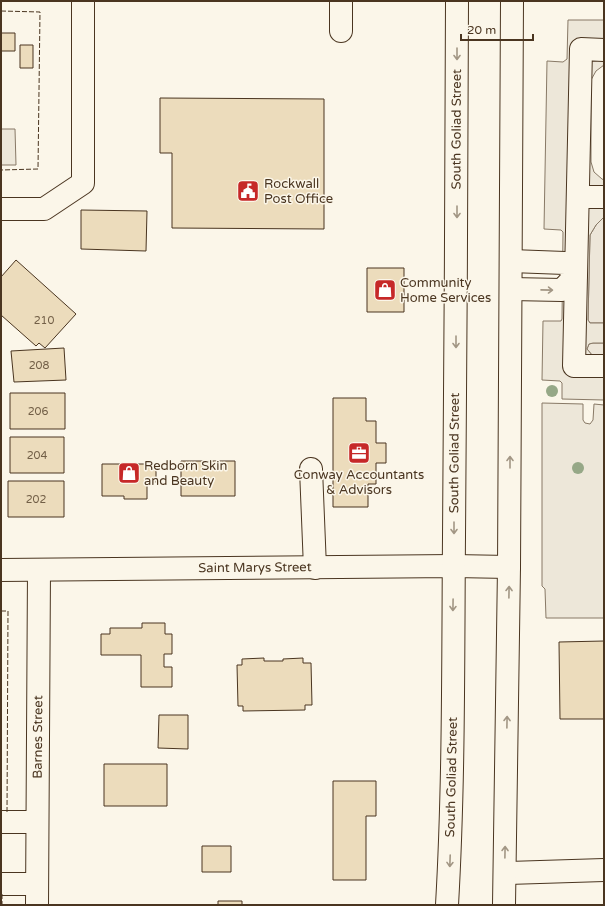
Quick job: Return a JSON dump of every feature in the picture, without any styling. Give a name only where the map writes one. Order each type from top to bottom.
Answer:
[{"type":"main road","points":[[1,209],[44,208],[84,183],[83,1]]},
{"type":"main road","points":[[341,1],[341,31]]},
{"type":"main road","name":"South Goliad Street","points":[[447,905],[451,807],[454,566],[457,1]]},
{"type":"main road","points":[[504,905],[509,567],[512,1]]},
{"type":"main road","points":[[604,50],[581,50],[574,366],[604,366]]},
{"type":"main road","points":[[578,196],[604,196]]},
{"type":"main road","points":[[511,261],[565,263],[576,275]]},
{"type":"main road","points":[[511,289],[562,290],[576,275]]},
{"type":"main road","points":[[311,469],[315,568]]},
{"type":"main road","name":"Saint Marys Street","points":[[1,570],[454,566],[509,567]]},
{"type":"main road","name":"Barnes Street","points":[[37,895],[39,570]]},
{"type":"main road","points":[[1,822],[37,822]]},
{"type":"main road","points":[[505,873],[604,870]]},
{"type":"main road","points":[[1,884],[37,895]]},
{"type":"shaded area","points":[[568,20],[604,20],[604,65],[596,71],[591,80],[591,162],[594,172],[604,180],[604,217],[596,225],[590,235],[588,320],[590,323],[604,323],[604,343],[589,344],[587,349],[592,355],[604,355],[604,400],[562,399],[562,383],[560,381],[542,380],[543,321],[561,321],[562,319],[563,232],[561,230],[544,229],[547,61],[563,62],[567,59]]},
{"type":"shaded area","points":[[1,129],[15,129],[16,165],[1,165]]},
{"type":"shaded area","points":[[604,217],[604,323],[590,323],[588,320],[590,235],[596,225]]},
{"type":"shaded area","points":[[604,343],[604,355],[592,355],[587,349],[589,344]]},
{"type":"shaded area","points":[[542,403],[583,404],[583,420],[585,423],[590,424],[593,420],[594,404],[604,405],[604,618],[546,618],[545,589],[542,586]]},
{"type":"building","points":[[1,33],[15,33],[15,51],[1,51]]},
{"type":"building","points":[[20,45],[33,45],[33,68],[20,68]]},
{"type":"building","name":"Rockwall Post Office","points":[[160,98],[324,99],[324,229],[172,228],[172,153],[160,153]]},
{"type":"building","points":[[81,210],[147,211],[146,251],[81,249]]},
{"type":"building","points":[[16,260],[76,314],[45,348],[39,343],[36,346],[1,315],[1,277]]},
{"type":"building","name":"Community Home Services","points":[[367,268],[404,268],[404,312],[367,312]]},
{"type":"building","points":[[64,348],[66,380],[14,382],[11,351]]},
{"type":"building","points":[[10,393],[65,393],[65,429],[10,429]]},
{"type":"building","name":"Conway Accountants & Advisors","points":[[333,398],[366,398],[366,421],[376,421],[376,443],[386,443],[386,463],[376,463],[376,484],[368,484],[368,507],[333,507]]},
{"type":"building","points":[[10,437],[64,437],[64,473],[10,473]]},
{"type":"building","points":[[181,461],[235,461],[235,496],[181,496]]},
{"type":"building","name":"Redborn Skin and Beauty","points":[[102,464],[156,464],[156,482],[147,482],[147,499],[124,499],[124,496],[102,496]]},
{"type":"building","points":[[8,481],[64,481],[64,517],[8,517]]},
{"type":"building","points":[[142,623],[165,623],[165,634],[172,634],[172,654],[164,654],[164,667],[172,667],[172,687],[141,687],[141,655],[101,655],[101,634],[110,634],[110,628],[142,628]]},
{"type":"building","points":[[604,641],[604,719],[560,719],[559,642]]},
{"type":"building","points":[[264,658],[264,661],[283,661],[283,659],[303,658],[303,663],[311,663],[312,705],[305,705],[305,710],[243,711],[243,706],[238,706],[237,665],[242,665],[242,659]]},
{"type":"building","points":[[159,715],[188,715],[188,749],[158,748]]},
{"type":"building","points":[[104,764],[167,764],[167,806],[104,806]]},
{"type":"building","points":[[333,781],[376,781],[376,816],[366,816],[366,880],[333,880]]},
{"type":"building","points":[[202,846],[231,846],[231,872],[202,872]]},
{"type":"building","points":[[218,901],[242,901],[242,905],[218,905]]},
{"type":"fence","points":[[1,11],[40,12],[38,169],[1,170]]},
{"type":"fence","points":[[1,611],[8,611],[7,814]]},
{"type":"fence","points":[[2,894],[2,905]]},
{"type":"place","name":"Rockwall Post Office","points":[[248,191]]},
{"type":"place","name":"Community Home Services","points":[[385,290]]},
{"type":"place","name":"Conway Accountants & Advisors","points":[[359,453]]},
{"type":"place","name":"Redborn Skin and Beauty","points":[[129,473]]}]
